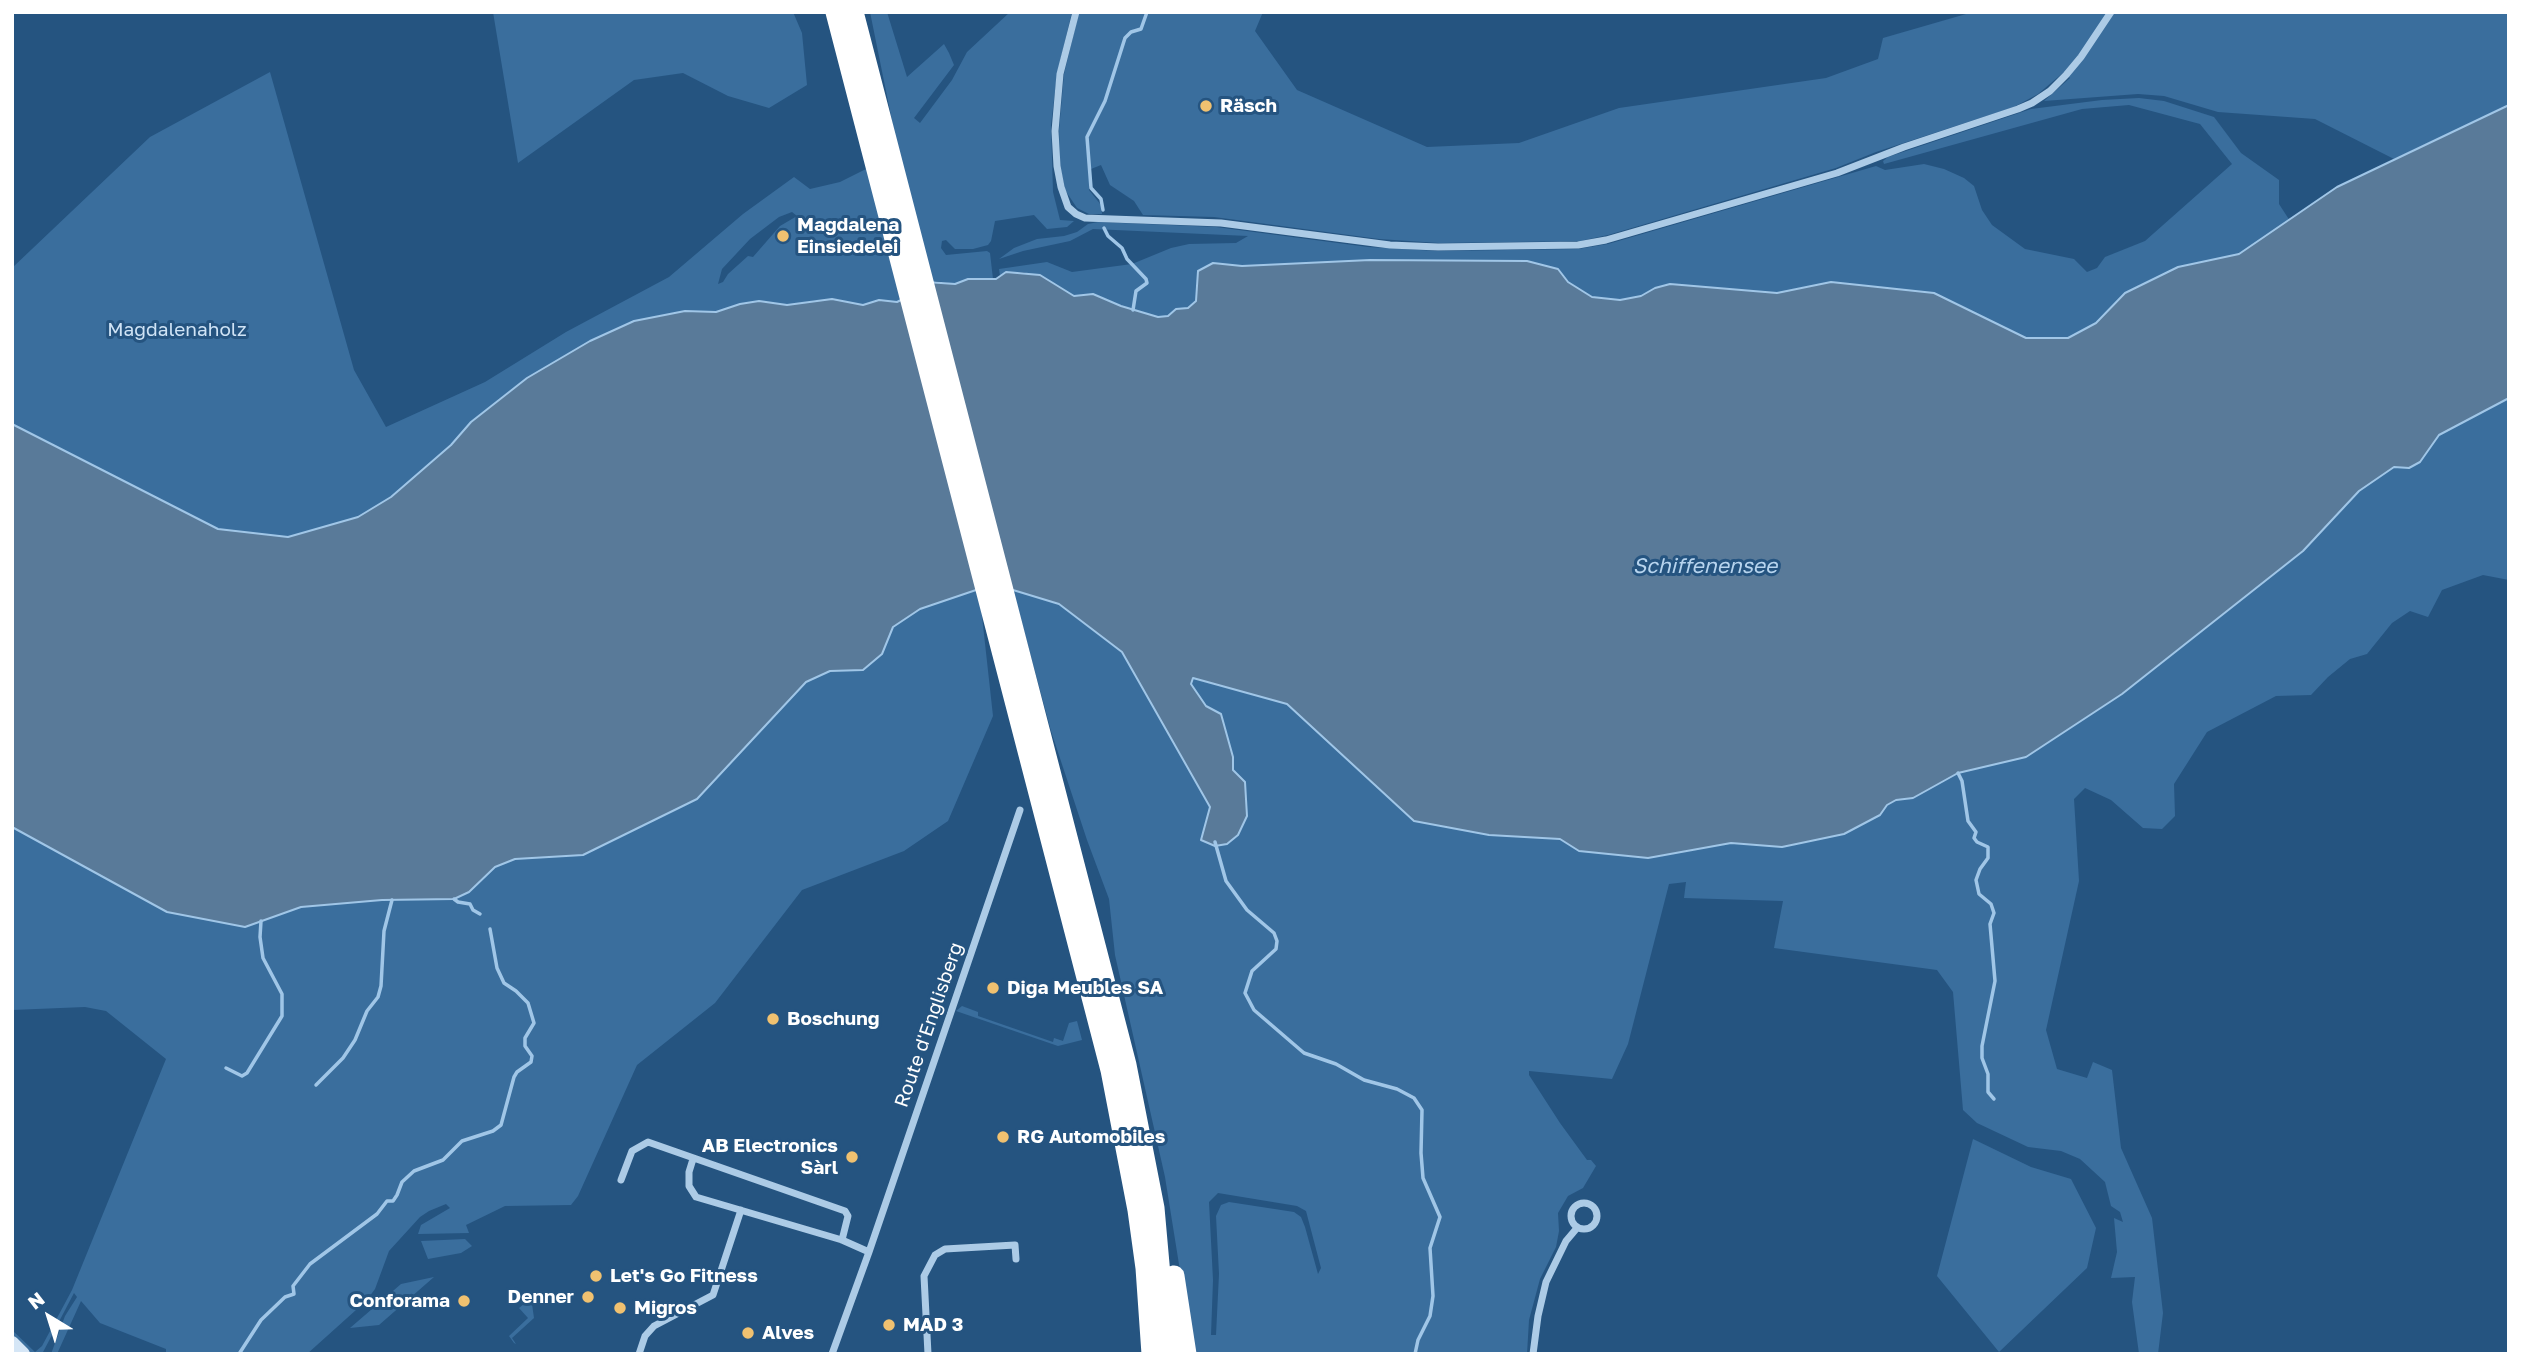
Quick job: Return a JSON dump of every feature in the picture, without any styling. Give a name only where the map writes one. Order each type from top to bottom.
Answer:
[{"type":"highway","points":[[836,12],[883,158]]},
{"type":"highway","points":[[853,12],[883,158],[1008,636],[1113,1008],[1168,1240],[1186,1354]]},
{"type":"highway","points":[[1008,636],[1121,1114],[1142,1239],[1152,1354]]},
{"type":"highway","points":[[1137,1115],[1159,1246],[1167,1354]]},
{"type":"main road","points":[[12,1343],[23,1354]]},
{"type":"street","points":[[1076,12],[1060,74],[1055,131],[1060,187],[1068,206],[1076,214],[1085,218],[1221,223],[1390,245],[1438,247],[1578,244],[1606,240],[1837,173],[2032,103],[2050,91],[2066,75],[2111,12]]},
{"type":"street","name":"Route d'Englisberg","points":[[832,1354],[1020,810]]},
{"type":"street","points":[[621,1180],[632,1151],[648,1142],[845,1211],[848,1216],[842,1240]]},
{"type":"street","points":[[693,1159],[689,1186],[696,1198],[842,1240],[869,1252]]},
{"type":"street","points":[[639,1354],[645,1336],[654,1326],[713,1296],[741,1210]]},
{"type":"street","points":[[1533,1354],[1546,1282],[1566,1241],[1577,1228]]},
{"type":"street","points":[[928,1354],[924,1276],[935,1255],[945,1249],[1015,1245],[1016,1259]]},
{"type":"green space","points":[[493,12],[793,12],[802,33],[807,85],[769,108],[728,96],[683,73],[634,80],[518,163]]},
{"type":"green space","name":"Magdalenaholz","points":[[870,12],[887,12],[907,77],[944,44],[949,53],[954,65],[914,118],[920,123],[952,80],[967,52],[1010,12],[1072,12],[1057,74],[1051,125],[1053,192],[1060,220],[1074,221],[1067,227],[1047,229],[1034,215],[995,221],[988,245],[973,249],[955,249],[946,240],[942,241],[941,248],[946,255],[987,251],[990,253],[993,279],[968,279],[955,284],[936,281],[897,302],[879,300],[863,305],[817,300],[787,305],[759,301],[716,312],[685,311],[471,422],[451,445],[391,497],[358,517],[288,537],[218,529],[12,424],[12,268],[150,137],[270,72],[354,370],[386,427],[485,382],[566,332],[669,277],[743,214],[794,177],[810,189],[840,182],[866,169],[904,180]],"holes":[[[792,212],[797,216],[780,226],[753,257],[748,256],[718,284],[722,269],[750,239],[779,217]]]},
{"type":"green space","points":[[1079,12],[1263,12],[1255,31],[1297,90],[1427,147],[1519,143],[1619,108],[1826,78],[1878,59],[1883,38],[1973,12],[2509,12],[2509,105],[2394,159],[2315,119],[2218,112],[2164,96],[2138,94],[2044,101],[2070,78],[2064,72],[2038,94],[2014,107],[1876,152],[1836,168],[1608,235],[1580,241],[1439,243],[1379,239],[1214,217],[1143,215],[1134,201],[1110,185],[1101,165],[1091,169],[1089,190],[1101,205],[1102,214],[1089,214],[1077,208],[1065,190],[1060,166],[1059,130],[1064,74]]},
{"type":"green space","points":[[2139,98],[2164,101],[2214,117],[2241,153],[2279,180],[2279,204],[2290,221],[2239,254],[2178,267],[2125,293],[2096,323],[2068,338],[2026,338],[1933,293],[1831,282],[1777,293],[1670,284],[1641,296],[1620,300],[1592,297],[1568,282],[1558,269],[1527,261],[1242,266],[1213,263],[1198,271],[1196,301],[1188,308],[1176,309],[1168,316],[1157,317],[1093,294],[1074,297],[1024,272],[1006,272],[1000,276],[999,269],[1047,262],[1072,272],[1132,264],[1171,248],[1189,244],[1236,243],[1248,236],[1093,229],[1070,241],[999,259],[1014,248],[1037,239],[1064,236],[1098,222],[1216,227],[1368,247],[1437,251],[1578,249],[1608,244],[1876,166],[1885,170],[1924,164],[1944,169],[1974,186],[1982,210],[1992,225],[2025,249],[2074,259],[2087,272],[2097,268],[2105,257],[2145,241],[2232,164],[2200,124],[2129,105],[2082,109],[1884,164],[1883,161],[1888,157],[2031,109]]},
{"type":"green space","points":[[2509,398],[2509,580],[2483,575],[2442,590],[2428,617],[2410,611],[2392,623],[2367,654],[2350,659],[2311,695],[2276,696],[2207,732],[2174,784],[2175,816],[2162,829],[2143,828],[2111,800],[2085,788],[2074,799],[2079,881],[2046,1030],[2057,1069],[2087,1078],[2093,1062],[2112,1070],[2121,1148],[2152,1218],[2163,1313],[2158,1354],[2139,1354],[2132,1302],[2135,1277],[2111,1278],[2117,1252],[2114,1218],[2123,1222],[2120,1212],[2111,1206],[2105,1182],[2080,1159],[2061,1151],[2028,1147],[1977,1123],[1963,1110],[1953,992],[1937,970],[1774,948],[1783,901],[1684,898],[1686,882],[1669,884],[1628,1044],[1612,1079],[1529,1071],[1560,1123],[1587,1160],[1591,1160],[1596,1166],[1583,1188],[1568,1196],[1558,1213],[1556,1247],[1540,1279],[1529,1320],[1527,1354],[1187,1354],[1190,1333],[1165,1177],[1115,955],[1109,899],[1051,731],[1013,590],[1059,604],[1122,652],[1210,807],[1201,840],[1233,770],[1206,706],[1191,684],[1193,678],[1287,704],[1414,821],[1489,835],[1560,839],[1579,851],[1648,858],[1731,843],[1782,847],[1880,815],[1887,805],[1896,800],[1913,798],[1958,773],[2026,757],[2122,694],[2303,551],[2359,491],[2394,467],[2409,468],[2420,462],[2439,435]],"holes":[[[1218,1193],[1297,1206],[1306,1211],[1321,1268],[1318,1274],[1305,1227],[1301,1217],[1294,1212],[1229,1202],[1221,1205],[1216,1216],[1219,1274],[1216,1335],[1211,1335],[1213,1280],[1209,1202]]]},
{"type":"green space","points":[[979,589],[993,716],[948,821],[904,851],[802,890],[715,1003],[637,1065],[578,1196],[571,1205],[505,1206],[466,1225],[469,1233],[418,1234],[421,1225],[450,1208],[446,1204],[429,1211],[420,1217],[389,1251],[375,1289],[366,1301],[307,1354],[166,1354],[166,1349],[100,1323],[81,1301],[57,1354],[51,1354],[65,1316],[77,1297],[74,1293],[42,1354],[30,1354],[12,1336],[12,1330],[35,1352],[42,1346],[72,1290],[166,1059],[106,1011],[85,1007],[12,1010],[12,827],[167,912],[244,927],[301,907],[382,900],[454,899],[469,892],[495,867],[515,859],[583,855],[697,799],[806,682],[830,671],[863,670],[882,654],[893,627],[920,609]]},
{"type":"green space","points":[[962,1006],[978,1012],[978,1016],[1053,1042],[1054,1038],[1063,1041],[1069,1023],[1077,1021],[1082,1040],[1058,1046],[956,1011]]},
{"type":"green space","points":[[1973,1139],[2031,1167],[2071,1179],[2096,1228],[2087,1268],[1999,1352],[1937,1276]]},
{"type":"green space","points":[[465,1239],[472,1246],[461,1253],[428,1259],[421,1241]]},
{"type":"green space","points":[[434,1277],[379,1325],[350,1328],[401,1284]]},
{"type":"green space","points":[[527,1293],[531,1297],[534,1318],[512,1338],[516,1344],[509,1336],[528,1318],[519,1308],[524,1304],[519,1298]]},
{"type":"water","name":"Schiffenensee","points":[[2509,105],[2509,398],[2439,435],[2420,462],[2409,468],[2394,467],[2359,491],[2303,551],[2122,694],[2026,757],[1958,773],[1913,798],[1896,800],[1887,805],[1880,815],[1844,834],[1782,847],[1731,843],[1648,858],[1579,851],[1560,839],[1489,835],[1414,821],[1287,704],[1193,678],[1191,684],[1206,706],[1221,714],[1233,757],[1233,770],[1245,782],[1247,816],[1238,835],[1227,844],[1215,846],[1201,840],[1210,807],[1122,652],[1059,604],[1013,590],[979,589],[920,609],[893,627],[882,654],[863,670],[830,671],[806,682],[697,799],[583,855],[515,859],[495,867],[469,892],[454,899],[382,900],[301,907],[245,927],[167,912],[12,827],[12,424],[218,529],[288,537],[358,517],[391,497],[451,445],[471,422],[527,378],[590,341],[634,321],[685,311],[716,312],[759,301],[787,305],[832,299],[863,305],[879,300],[897,302],[927,282],[955,284],[968,279],[996,279],[1006,272],[1040,275],[1074,296],[1093,294],[1158,317],[1168,316],[1176,309],[1188,308],[1196,301],[1198,271],[1213,263],[1242,266],[1370,260],[1527,261],[1558,269],[1568,282],[1592,297],[1620,300],[1641,296],[1670,284],[1777,293],[1831,282],[1934,293],[2026,338],[2068,338],[2096,323],[2125,293],[2178,267],[2239,254],[2337,187]]},
{"type":"waterway","points":[[1103,210],[1101,199],[1091,188],[1087,137],[1105,101],[1125,38],[1131,32],[1141,29],[1147,12]]},
{"type":"waterway","points":[[1104,228],[1146,279],[1147,283],[1136,291],[1133,310]]},
{"type":"waterway","points":[[1958,773],[1962,781],[1968,821],[1976,832],[1974,838],[1988,847],[1988,858],[1976,880],[1979,894],[1991,904],[1994,913],[1990,924],[1995,981],[1982,1046],[1982,1058],[1988,1074],[1988,1092],[1994,1099]]},
{"type":"waterway","points":[[1215,842],[1226,881],[1247,910],[1274,933],[1277,941],[1276,949],[1252,971],[1245,993],[1254,1010],[1304,1053],[1336,1064],[1364,1080],[1397,1089],[1414,1098],[1422,1110],[1423,1178],[1440,1217],[1430,1248],[1433,1296],[1430,1316],[1418,1340],[1415,1354]]},
{"type":"waterway","points":[[454,899],[470,904],[473,910],[480,914]]},
{"type":"waterway","points":[[316,1085],[343,1058],[355,1040],[367,1011],[378,997],[384,931],[392,900]]},
{"type":"waterway","points":[[226,1068],[242,1076],[247,1073],[282,1016],[282,994],[263,958],[261,921]]},
{"type":"waterway","points":[[239,1354],[261,1320],[285,1297],[294,1294],[293,1286],[310,1264],[377,1214],[387,1201],[393,1201],[402,1182],[414,1171],[443,1160],[462,1141],[493,1131],[501,1125],[514,1077],[531,1062],[532,1056],[525,1046],[525,1038],[534,1023],[528,1003],[504,983],[497,968],[490,929]]},
{"type":"place","name":"Räsch","points":[[1206,106]]},
{"type":"place","name":"Magdalena Einsiedelei","points":[[783,236]]},
{"type":"place","name":"Diga Meubles SA","points":[[993,988]]},
{"type":"place","name":"Boschung","points":[[773,1019]]},
{"type":"place","name":"RG Automobiles","points":[[1003,1137]]},
{"type":"place","name":"AB Electronics Sàrl","points":[[852,1157]]},
{"type":"place","name":"Let's Go Fitness","points":[[596,1276]]},
{"type":"place","name":"Denner","points":[[588,1297]]},
{"type":"place","name":"Conforama","points":[[464,1301]]},
{"type":"place","name":"Migros","points":[[620,1308]]},
{"type":"place","name":"MAD 3","points":[[889,1325]]},
{"type":"place","name":"Alves","points":[[748,1333]]}]
